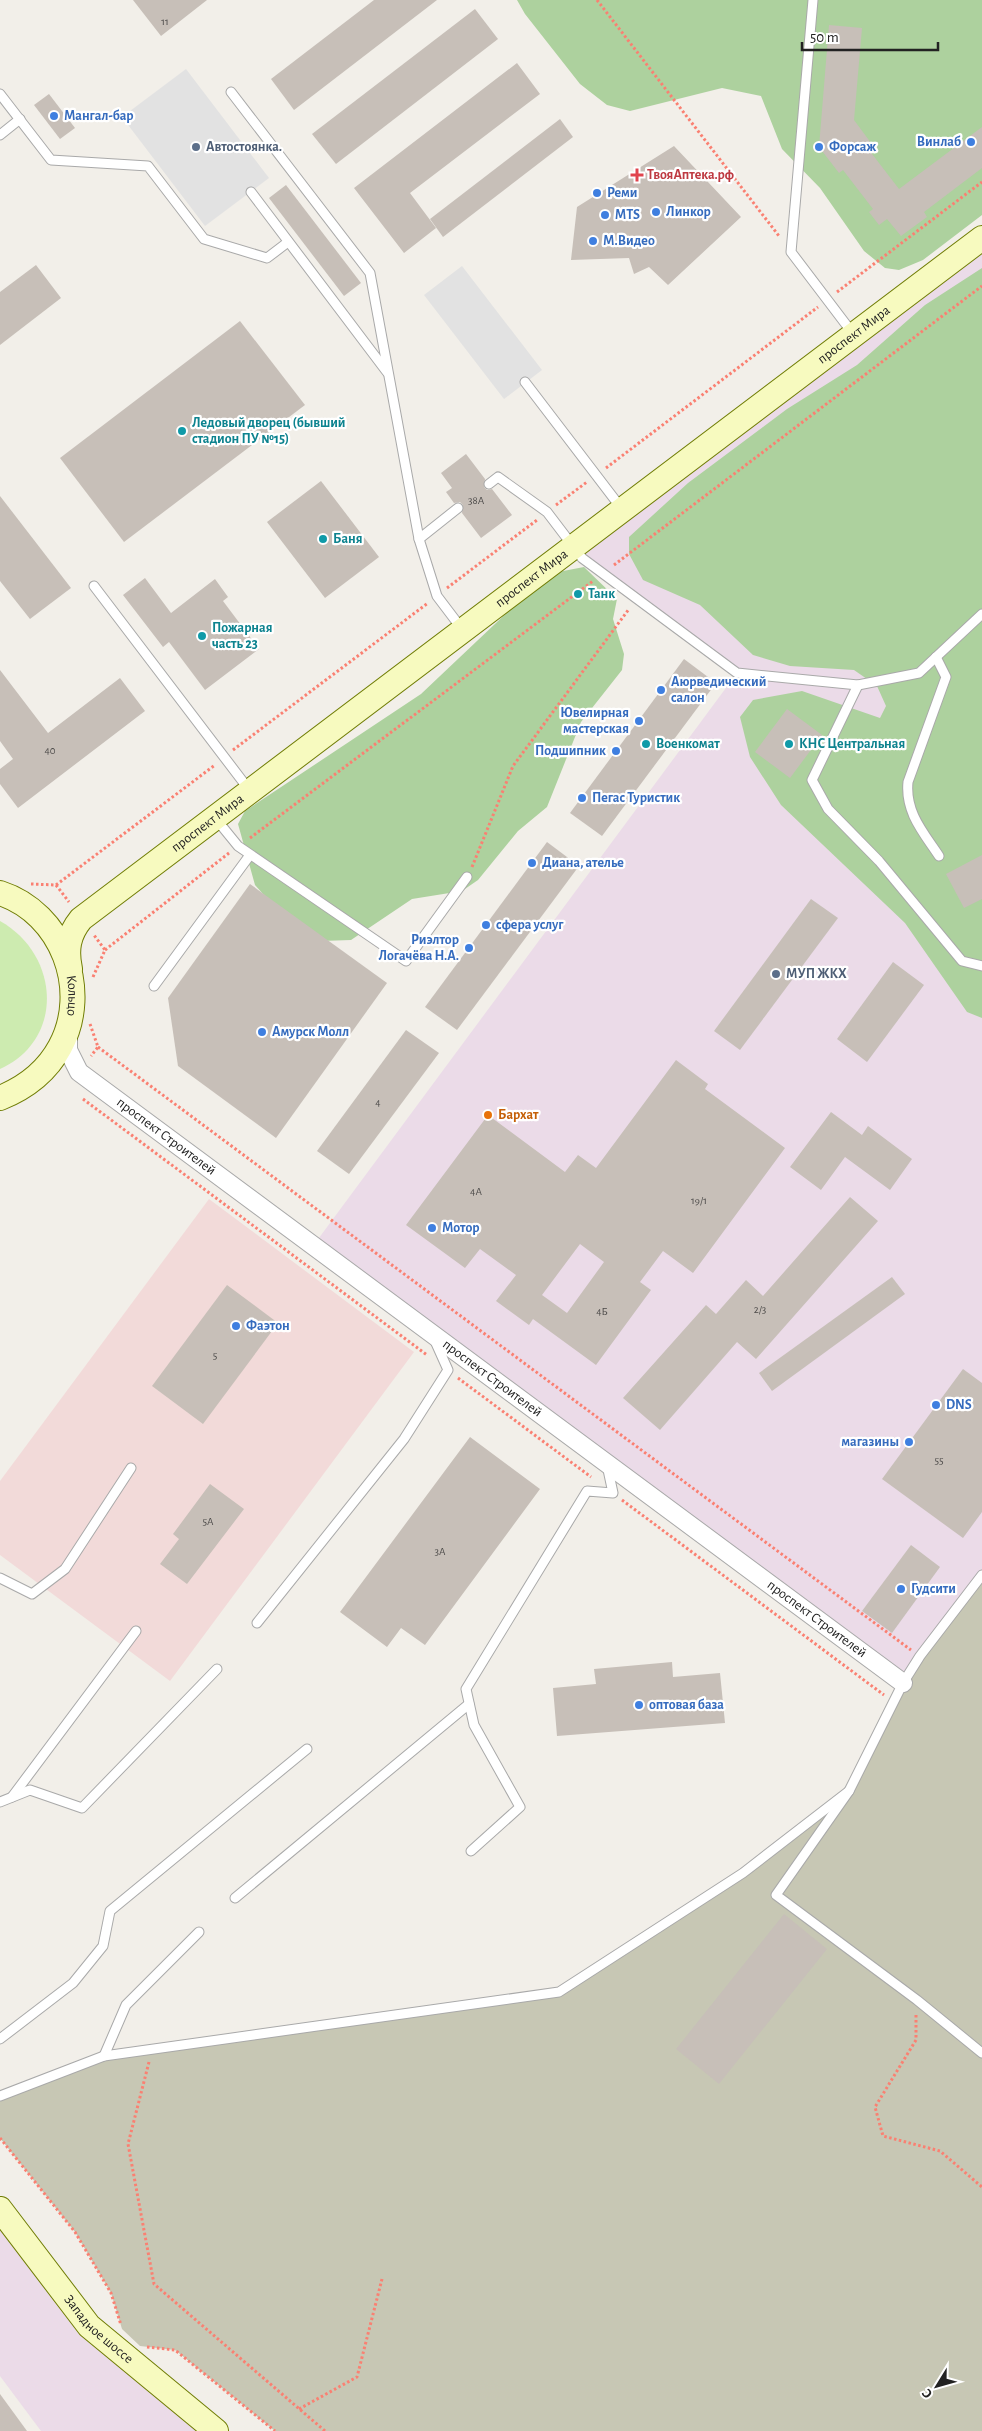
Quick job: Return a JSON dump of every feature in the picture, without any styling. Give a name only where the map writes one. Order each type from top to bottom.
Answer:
[{"type":"street","name":"проспект Мира","points":[[81,919],[982,238]]},
{"type":"street","name":"Кольцо","points":[[0,893],[25,905],[41,918],[57,939],[70,970],[73,1009],[68,1029],[53,1058],[35,1078],[19,1089],[0,1098]]},
{"type":"street","points":[[41,918],[58,924],[66,924],[81,919]]},
{"type":"street","points":[[70,970],[68,948],[74,927],[81,919]]},
{"type":"street","points":[[35,1078],[56,1072],[80,1072],[68,1050],[68,1029]]},
{"type":"street","name":"проспект Строителей","points":[[80,1072],[903,1683]]},
{"type":"street","name":"Западное шоссе","points":[[0,2209],[89,2326],[216,2431]]},
{"type":"lane","points":[[813,0],[791,252],[854,335]]},
{"type":"lane","points":[[231,92],[370,274],[418,539],[437,596],[463,630]]},
{"type":"lane","points":[[0,94],[51,160],[148,166],[204,239],[267,258],[288,242]]},
{"type":"lane","points":[[0,135],[20,120]]},
{"type":"lane","points":[[251,192],[388,374]]},
{"type":"lane","points":[[525,382],[623,510]]},
{"type":"lane","points":[[489,484],[498,476],[547,512],[582,558],[737,673],[858,685],[919,673],[982,614]]},
{"type":"lane","points":[[418,539],[458,508]]},
{"type":"lane","points":[[94,586],[250,792]]},
{"type":"lane","points":[[936,657],[946,677],[908,782],[907,796],[912,815],[939,856]]},
{"type":"lane","points":[[858,685],[812,780],[828,809],[879,861],[962,961],[982,966]]},
{"type":"lane","points":[[215,818],[238,846],[250,855],[406,961],[467,877]]},
{"type":"lane","points":[[154,986],[250,855]]},
{"type":"lane","points":[[257,1622],[404,1439],[448,1370],[432,1334]]},
{"type":"lane","points":[[471,1852],[520,1806],[474,1725],[466,1689],[587,1490],[613,1494],[606,1463]]},
{"type":"lane","points":[[0,1578],[32,1594],[65,1568],[131,1468]]},
{"type":"lane","points":[[982,1576],[920,1656],[903,1683],[849,1791],[776,1895],[917,2000],[982,2053]]},
{"type":"lane","points":[[12,1798],[136,1631]]},
{"type":"lane","points":[[0,1802],[30,1790],[82,1808],[217,1669]]},
{"type":"lane","points":[[235,1898],[469,1704]]},
{"type":"lane","points":[[0,2039],[73,1983],[103,1946],[110,1911],[307,1749]]},
{"type":"lane","points":[[0,2096],[104,2056],[559,1992],[743,1872],[849,1791]]},
{"type":"lane","points":[[104,2056],[126,2004],[199,1932]]},
{"type":"path","points":[[597,0],[791,252]]},
{"type":"path","points":[[56,885],[982,182]]},
{"type":"path","points":[[105,950],[238,846],[982,286]]},
{"type":"path","points":[[467,877],[513,766],[637,599]]},
{"type":"path","points":[[98,1047],[920,1656]]},
{"type":"path","points":[[86,1102],[895,1702]]},
{"type":"path","points":[[917,2000],[916,2040],[876,2107],[882,2136],[940,2151],[982,2187]]},
{"type":"path","points":[[152,2049],[128,2144],[154,2284],[325,2431]]},
{"type":"path","points":[[0,2138],[75,2232],[111,2293],[122,2329]]},
{"type":"path","points":[[299,2409],[357,2377],[382,2279]]},
{"type":"path","points":[[140,2346],[175,2350],[275,2431]]},
{"type":"shaded area","name":"Автостоянка.","points":[[186,69],[269,178],[205,226],[122,117]]},
{"type":"shaded area","points":[[982,238],[982,1575],[903,1683],[313,1246],[737,673],[573,547]]},
{"type":"shaded area","points":[[462,266],[542,370],[504,399],[424,295]]},
{"type":"shaded area","points":[[209,1199],[414,1352],[170,1681],[0,1555],[0,1481]]},
{"type":"shaded area","points":[[982,1575],[982,2431],[275,2431],[175,2350],[140,2346],[122,2329],[111,2293],[75,2232],[0,2138],[0,2096],[104,2056],[559,1992],[743,1873],[849,1791],[903,1683]]},
{"type":"shaded area","points":[[0,2209],[89,2326],[216,2431],[41,2431],[0,2376]]},
{"type":"green space","points":[[517,0],[982,0],[982,215],[923,260],[899,270],[885,268],[864,251],[820,188],[782,149],[761,96],[722,88],[630,111],[607,105],[580,84],[525,14]]},
{"type":"green space","points":[[982,268],[982,1018],[967,1012],[905,923],[781,805],[750,757],[740,717],[753,700],[802,691],[880,718],[886,706],[877,686],[854,670],[790,666],[753,655],[700,605],[643,580],[629,554],[629,537],[688,483],[787,409],[857,365],[925,305]]},
{"type":"green space","points":[[584,567],[617,599],[613,619],[624,654],[622,670],[581,722],[547,807],[518,831],[478,880],[462,891],[412,899],[351,940],[321,941],[296,931],[255,885],[238,824],[245,811],[421,694],[532,589],[558,572]]},
{"type":"green space","points":[[0,921],[20,936],[34,954],[43,974],[47,996],[45,1018],[36,1038],[21,1055],[0,1069]]},
{"type":"building","points":[[133,0],[207,0],[161,36]]},
{"type":"building","points":[[374,0],[437,0],[294,110],[271,79]]},
{"type":"building","points":[[475,9],[498,39],[336,164],[312,134]]},
{"type":"building","points":[[829,25],[862,28],[854,120],[874,147],[869,150],[899,189],[982,127],[982,168],[924,212],[927,217],[901,236],[887,219],[879,225],[869,212],[873,209],[843,170],[839,173],[819,147]]},
{"type":"building","points":[[517,63],[540,94],[410,193],[436,228],[404,253],[354,188]]},
{"type":"building","name":"Мангал-бар","points":[[49,94],[75,128],[60,139],[34,105]]},
{"type":"building","points":[[560,119],[573,137],[443,237],[430,219]]},
{"type":"building","name":"Линкор","points":[[674,146],[741,217],[668,285],[649,267],[634,274],[629,258],[571,260],[577,207]]},
{"type":"building","points":[[286,185],[361,283],[344,296],[269,198]]},
{"type":"building","points":[[36,265],[61,298],[0,345],[0,292]]},
{"type":"building","name":"Ледовый дворец (бывший cтадион ПУ №15)","points":[[240,321],[305,405],[124,542],[60,458]]},
{"type":"building","points":[[466,454],[485,479],[484,487],[487,490],[492,489],[512,515],[481,538],[462,513],[463,505],[460,502],[454,503],[446,492],[452,488],[441,473]]},
{"type":"building","name":"Баня","points":[[321,481],[379,557],[325,598],[267,522]]},
{"type":"building","points":[[0,496],[71,588],[30,619],[0,581]]},
{"type":"building","name":"Пожарная часть 23","points":[[145,578],[171,613],[215,579],[228,597],[223,601],[259,649],[205,690],[169,642],[163,647],[123,595]]},
{"type":"building","name":"Военкомат","points":[[684,659],[716,683],[602,836],[570,813]]},
{"type":"building","points":[[0,670],[48,733],[120,678],[145,711],[18,808],[0,784],[0,769],[13,759],[0,741]]},
{"type":"building","name":"КНС Центральная","points":[[787,709],[822,735],[790,778],[755,752]]},
{"type":"building","points":[[547,842],[579,866],[457,1030],[425,1007]]},
{"type":"building","points":[[982,855],[982,899],[964,908],[946,874]]},
{"type":"building","name":"Амурск Молл","points":[[250,884],[387,983],[276,1138],[178,1066],[168,998]]},
{"type":"building","name":"МУП ЖКХ","points":[[811,899],[838,918],[740,1050],[714,1031]]},
{"type":"building","points":[[893,962],[924,985],[867,1062],[837,1039]]},
{"type":"building","points":[[406,1030],[439,1053],[349,1174],[317,1151]]},
{"type":"building","points":[[676,1060],[708,1084],[705,1089],[785,1148],[693,1273],[663,1251],[640,1282],[651,1290],[596,1365],[533,1319],[529,1325],[496,1301],[516,1275],[480,1249],[465,1268],[406,1225],[488,1115],[565,1172],[578,1155],[596,1168]],"holes":[[[580,1244],[604,1262],[567,1313],[542,1295]]]},
{"type":"building","points":[[831,1112],[862,1135],[868,1126],[912,1159],[890,1190],[845,1157],[821,1190],[790,1167]]},
{"type":"building","points":[[850,1197],[878,1221],[756,1359],[737,1342],[660,1430],[623,1398],[706,1305],[716,1314],[746,1280],[763,1296]]},
{"type":"building","points":[[892,1277],[905,1294],[772,1391],[759,1373]]},
{"type":"building","points":[[227,1285],[278,1323],[203,1424],[152,1386]]},
{"type":"building","points":[[963,1369],[982,1383],[982,1512],[963,1538],[882,1479]]},
{"type":"building","points":[[470,1437],[540,1489],[425,1645],[401,1628],[387,1647],[340,1612]]},
{"type":"building","points":[[210,1484],[244,1509],[187,1584],[160,1564],[179,1539],[173,1534]]},
{"type":"building","name":"Гудсити","points":[[911,1545],[940,1567],[892,1633],[862,1611]]},
{"type":"building","name":"оптовая база","points":[[672,1662],[673,1677],[720,1673],[725,1723],[557,1736],[553,1688],[596,1684],[594,1669]]},
{"type":"building","points":[[784,1914],[827,1949],[719,2084],[676,2049]]},
{"type":"building","points":[[0,2394],[27,2431],[0,2431]]},
{"type":"place","name":"Мангал-бар","points":[[54,116]]},
{"type":"place","name":"Винлаб","points":[[971,142]]},
{"type":"place","name":"Автостоянка.","points":[[196,147]]},
{"type":"place","name":"Форсаж","points":[[819,147]]},
{"type":"place","name":"ТвояАптека.рф","points":[[637,175]]},
{"type":"place","name":"Реми","points":[[597,193]]},
{"type":"place","name":"Линкор","points":[[656,212]]},
{"type":"place","name":"MTS","points":[[605,215]]},
{"type":"place","name":"М.Видео","points":[[593,241]]},
{"type":"place","name":"Ледовый дворец (бывший cтадион ПУ №15)","points":[[182,431]]},
{"type":"place","name":"Баня","points":[[323,539]]},
{"type":"place","name":"Танк","points":[[578,594]]},
{"type":"place","name":"Пожарная часть 23","points":[[202,636]]},
{"type":"place","name":"Аюрведический салон","points":[[661,690]]},
{"type":"place","name":"Ювелирная мастерская","points":[[639,721]]},
{"type":"place","name":"Военкомат","points":[[646,744]]},
{"type":"place","name":"КНС Центральная","points":[[789,744]]},
{"type":"place","name":"Подшипник","points":[[616,751]]},
{"type":"place","name":"Пегас Туристик","points":[[582,798]]},
{"type":"place","name":"Диана, ателье","points":[[532,863]]},
{"type":"place","name":"сфера услуг","points":[[486,925]]},
{"type":"place","name":"Риэлтор Логачёва Н.А.","points":[[469,948]]},
{"type":"place","name":"МУП ЖКХ","points":[[776,974]]},
{"type":"place","name":"Амурск Молл","points":[[262,1032]]},
{"type":"place","name":"Бархат","points":[[488,1115]]},
{"type":"place","name":"Мотор","points":[[432,1228]]},
{"type":"place","name":"Фаэтон","points":[[236,1326]]},
{"type":"place","name":"DNS","points":[[936,1405]]},
{"type":"place","name":"магазины","points":[[909,1442]]},
{"type":"place","name":"Гудсити","points":[[901,1589]]},
{"type":"place","name":"оптовая база","points":[[639,1705]]}]
